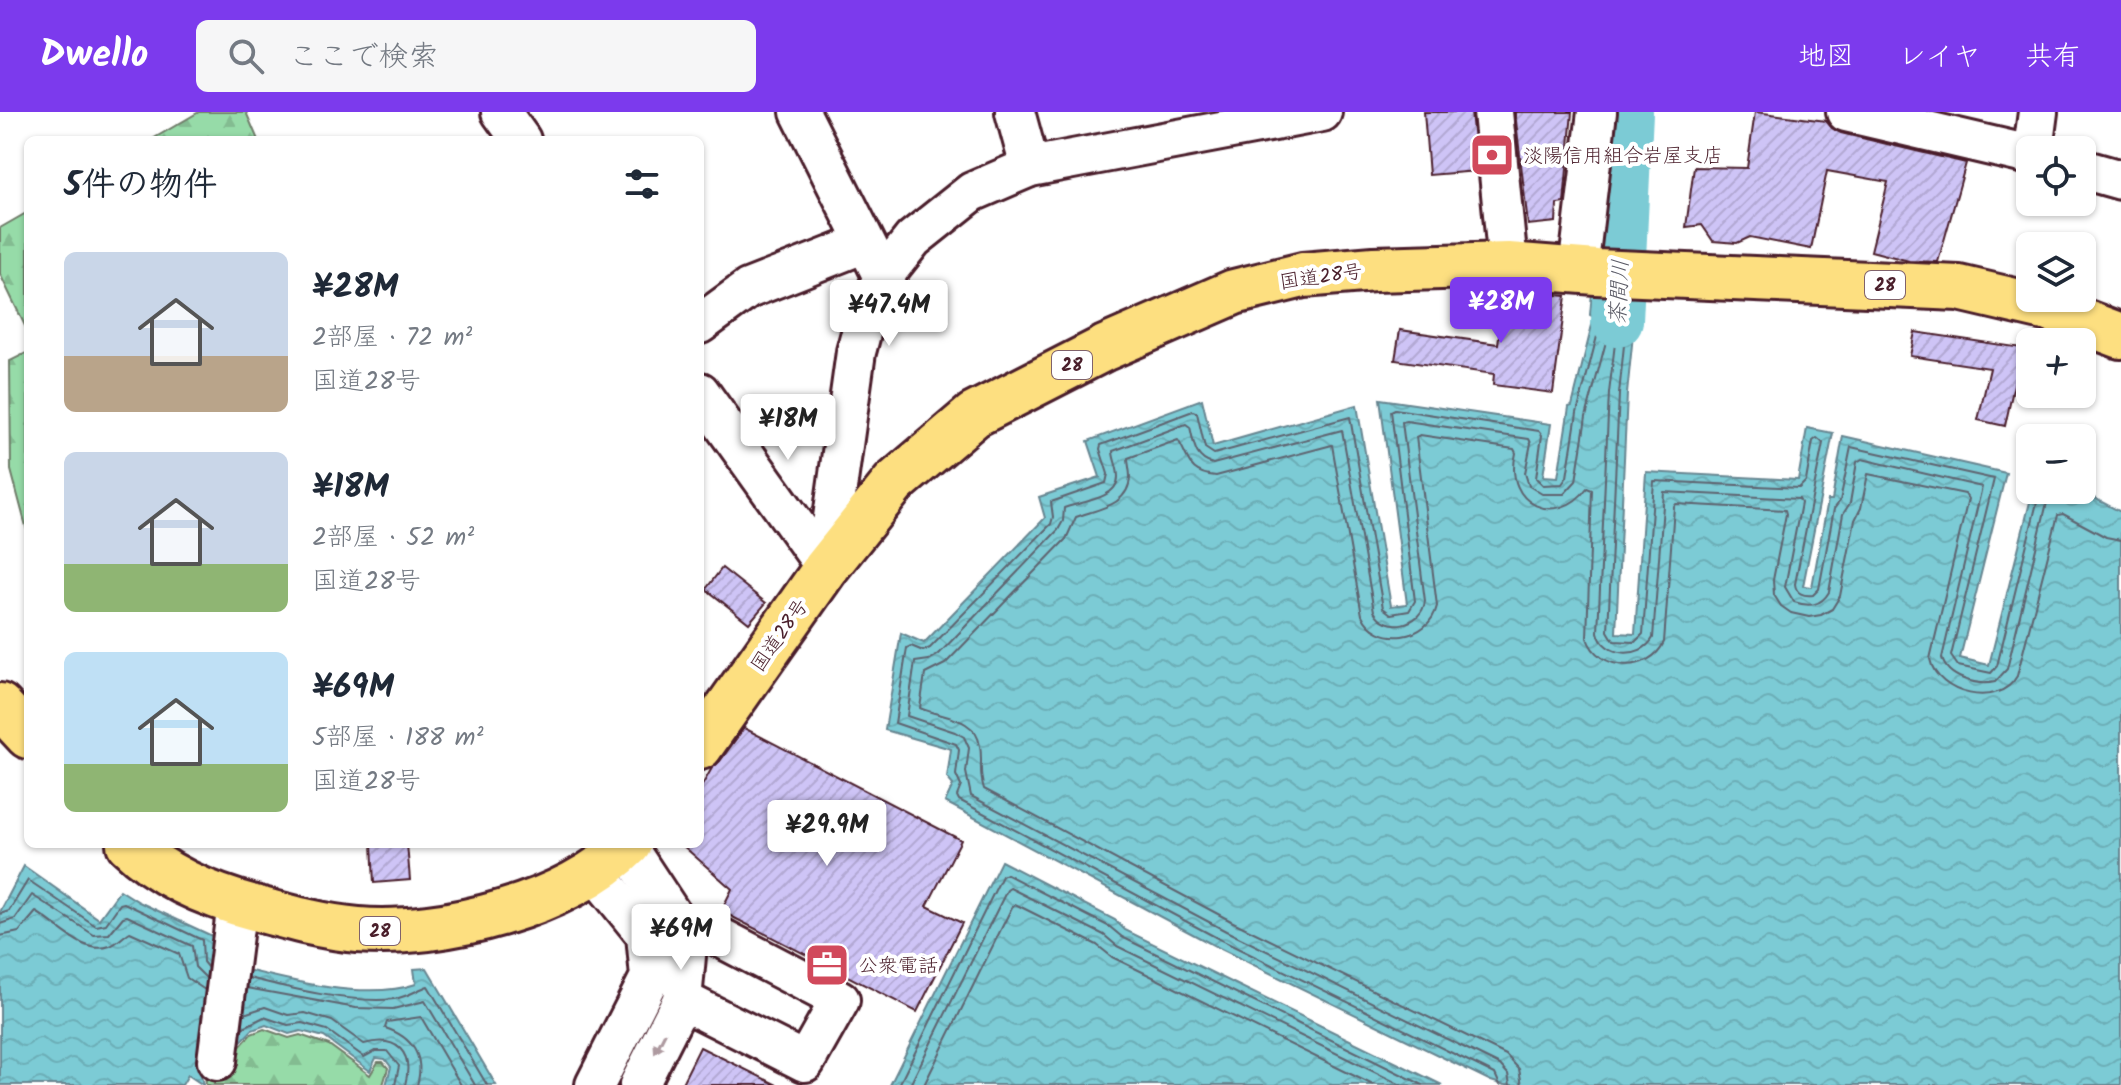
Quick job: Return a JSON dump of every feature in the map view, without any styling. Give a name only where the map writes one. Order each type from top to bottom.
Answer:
[{"type":"highway","name":"国道28号","points":[[704,741],[826,568],[894,483],[974,415],[1105,348],[1234,292],[1303,275],[1374,269],[1508,265],[1587,272],[1959,288],[2049,309],[2121,336]]},
{"type":"highway","points":[[0,706],[24,732]]},
{"type":"highway","name":"28","points":[[134,848],[235,922],[358,930],[410,930],[451,925],[493,914],[568,887],[617,854]]},
{"type":"street","points":[[501,112],[518,136]]},
{"type":"street","points":[[800,112],[884,279]]},
{"type":"street","points":[[1015,112],[1030,167]]},
{"type":"street","points":[[826,568],[856,352],[869,303],[913,239],[972,192],[1030,167],[1322,112]]},
{"type":"street","points":[[1493,112],[1508,265]]},
{"type":"street","points":[[1587,272],[1597,112]]},
{"type":"street","points":[[1846,112],[2016,149]]},
{"type":"street","points":[[2034,136],[2038,112]]},
{"type":"street","points":[[2096,173],[2121,180]]},
{"type":"street","points":[[704,321],[748,289],[865,243]]},
{"type":"street","points":[[704,398],[826,568]]},
{"type":"street","points":[[617,854],[677,923],[686,956],[682,1000],[639,1085]]},
{"type":"street","points":[[595,1085],[650,977],[646,935],[617,854]]},
{"type":"street","points":[[217,1061],[235,922]]},
{"type":"street","points":[[677,923],[708,931],[840,1000],[805,1062],[682,1000]]},
{"type":"green space","points":[[199,112],[246,112],[256,136],[158,136]]},
{"type":"green space","points":[[24,214],[24,324],[0,274],[0,228]]},
{"type":"green space","points":[[24,354],[24,519],[11,470],[10,361]]},
{"type":"green space","points":[[264,1029],[289,1038],[300,1035],[329,1045],[370,1075],[378,1062],[383,1062],[388,1068],[383,1085],[206,1085],[205,1074],[232,1056],[251,1034]]},
{"type":"water","points":[[1592,293],[1637,295],[1627,394],[1616,633],[1635,634],[1646,472],[1798,480],[1807,428],[1833,433],[1803,586],[1812,587],[1843,436],[2006,473],[1960,658],[1989,665],[2029,504],[2096,504],[2096,499],[2121,512],[2121,1085],[1504,1085],[1217,947],[945,802],[953,785],[947,778],[951,749],[885,730],[901,633],[924,643],[1045,518],[1039,497],[1100,477],[1088,441],[1202,399],[1213,446],[1357,405],[1391,606],[1407,604],[1380,399],[1551,424],[1543,476],[1558,477],[1569,407],[1572,406],[1594,317],[1590,315]]},
{"type":"water","points":[[1001,861],[1115,920],[1125,930],[1442,1085],[890,1085]]},
{"type":"water","points":[[24,866],[99,919],[120,890],[212,936],[211,961],[314,985],[368,990],[416,984],[414,969],[427,968],[496,1085],[386,1085],[391,1067],[385,1059],[376,1058],[370,1071],[324,1037],[301,1031],[289,1034],[266,1025],[252,1030],[228,1055],[217,1052],[201,1075],[203,1085],[188,1075],[182,1085],[0,1085],[0,912]]},
{"type":"building","points":[[1424,112],[1471,112],[1477,171],[1429,175]]},
{"type":"building","points":[[1515,112],[1572,112],[1564,203],[1557,204],[1556,222],[1528,225]]},
{"type":"building","points":[[1755,112],[1826,121],[1841,133],[1966,163],[1938,262],[1909,261],[1871,251],[1888,182],[1827,171],[1811,249],[1750,237],[1737,243],[1713,241],[1702,225],[1686,227],[1694,167],[1747,168]]},
{"type":"building","points":[[1505,290],[1566,296],[1553,393],[1493,385],[1494,374],[1395,360],[1400,330],[1498,344]]},
{"type":"building","points":[[1915,332],[2016,347],[2016,376],[2005,426],[1978,420],[1990,368],[1910,356]]},
{"type":"building","points":[[722,568],[766,603],[749,623],[706,589]]},
{"type":"building","points":[[744,728],[961,840],[927,906],[962,923],[917,1012],[721,911],[732,889],[686,848],[704,848],[704,782]]},
{"type":"building","points":[[372,848],[407,848],[410,880],[374,883]]},
{"type":"building","points":[[700,1047],[777,1085],[681,1085]]},
{"type":"waterway","name":"茶間川","points":[[1617,321],[1627,112]]},
{"type":"place","name":"淡陽信用組合岩屋支店","points":[[1492,155]]},
{"type":"place","name":"公衆電話","points":[[827,965]]}]
